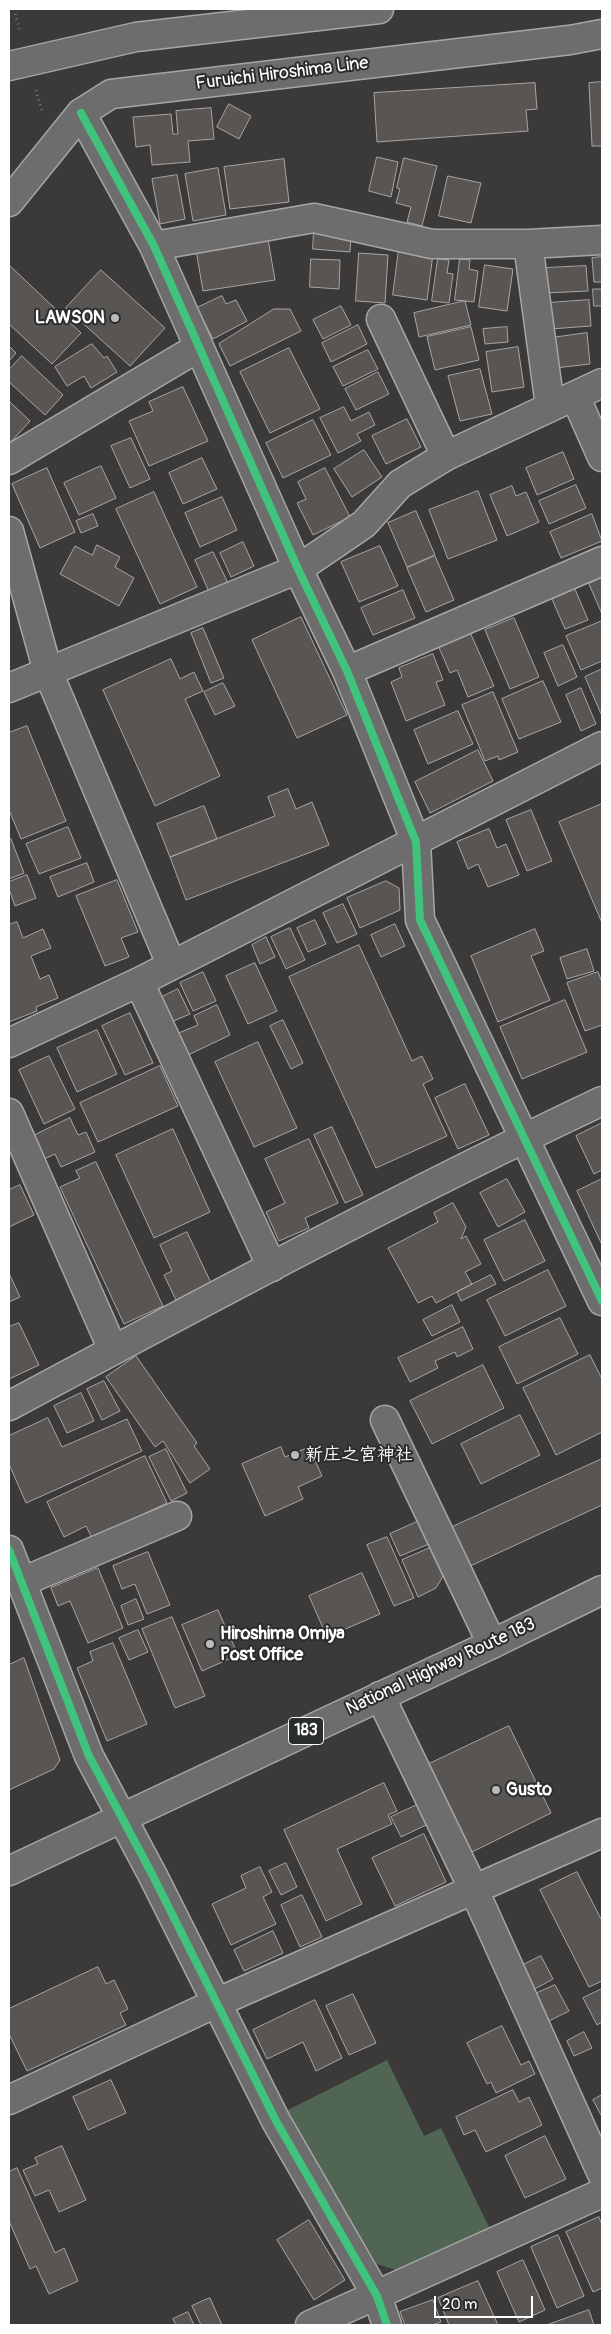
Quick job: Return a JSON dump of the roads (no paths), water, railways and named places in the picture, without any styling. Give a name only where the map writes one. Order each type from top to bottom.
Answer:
[{"type":"main road","points":[[9,66],[136,37],[379,9]]},
{"type":"main road","name":"Furuichi Hiroshima Line","points":[[9,202],[81,113],[111,94],[570,40],[602,34]]},
{"type":"main road","points":[[81,113],[154,246],[298,569],[347,671],[416,842],[420,920],[524,1138],[596,1273],[602,1301]]},
{"type":"main road","points":[[154,246],[314,218],[432,244],[528,244],[602,240]]},
{"type":"main road","points":[[528,244],[550,406]]},
{"type":"main road","points":[[381,319],[446,456]]},
{"type":"main road","points":[[9,460],[199,347]]},
{"type":"main road","points":[[9,688],[298,569],[364,524],[400,484],[446,456],[602,383]]},
{"type":"main road","points":[[575,396],[602,457]]},
{"type":"main road","points":[[9,531],[48,672],[171,964]]},
{"type":"main road","points":[[347,671],[602,561]]},
{"type":"main road","points":[[9,1042],[139,982],[171,964],[416,842],[602,746]]},
{"type":"main road","points":[[139,982],[272,1267]]},
{"type":"main road","points":[[9,1406],[272,1267],[524,1138],[602,1101]]},
{"type":"main road","points":[[9,1113],[113,1350]]},
{"type":"main road","points":[[385,1420],[492,1644]]},
{"type":"main road","points":[[22,1582],[177,1516]]},
{"type":"main road","points":[[9,1550],[89,1756],[152,1874],[276,2121],[377,2296],[386,2325]]},
{"type":"main road","name":"National Highway Route 183","points":[[9,1871],[492,1644],[602,1590]]},
{"type":"main road","points":[[380,1696],[474,1890],[602,2174]]},
{"type":"main road","points":[[9,2100],[216,2003],[602,1833]]},
{"type":"main road","points":[[310,2325],[602,2193]]},
{"type":"place","name":"LAWSON","points":[[115,318]]},
{"type":"place","name":"新庄之宮神社","points":[[295,1455]]},
{"type":"place","name":"Hiroshima Omiya Post Office","points":[[210,1644]]},
{"type":"place","name":"Gusto","points":[[496,1790]]}]
